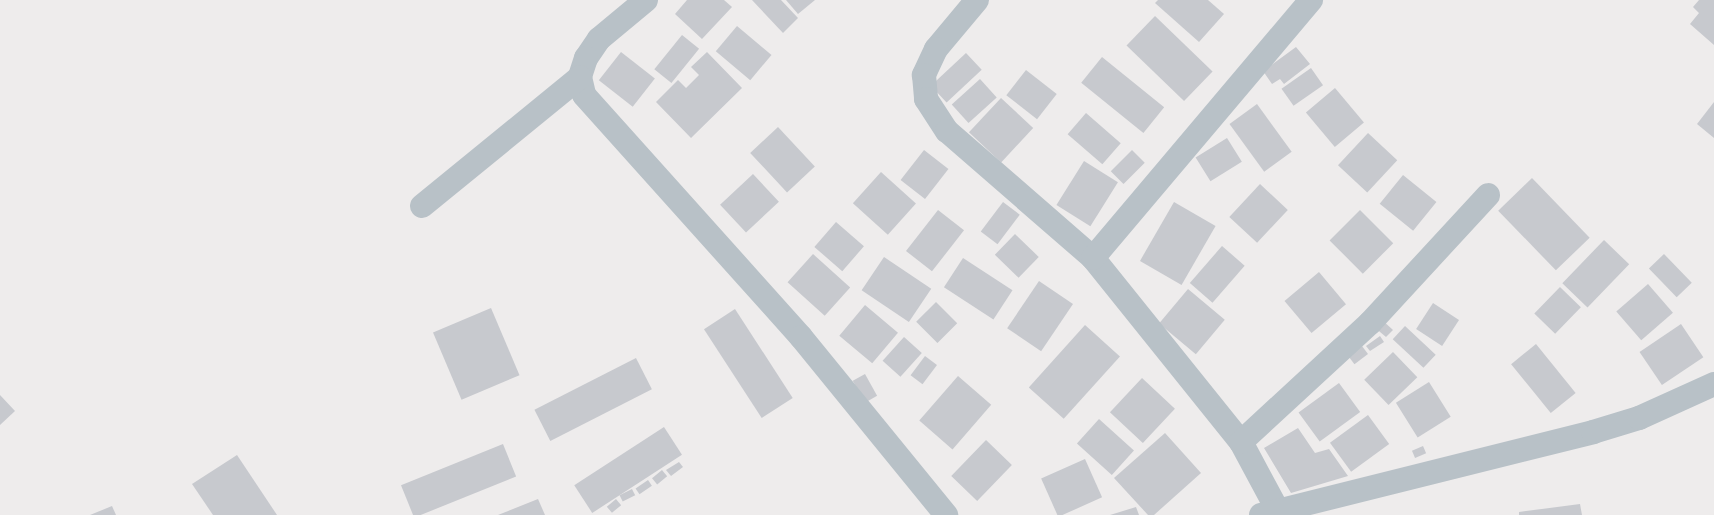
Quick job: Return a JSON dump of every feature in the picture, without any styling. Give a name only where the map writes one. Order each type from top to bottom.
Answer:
[{"type":"street","points":[[422,206],[580,77],[599,39],[646,0]]},
{"type":"street","points":[[976,0],[936,49],[924,75],[926,99],[947,131],[1093,258],[1241,442],[1270,513],[1593,432],[1639,418],[1714,384]]},
{"type":"street","points":[[1093,258],[1310,0]]},
{"type":"street","points":[[580,77],[584,95],[800,338],[946,515]]},
{"type":"street","points":[[1241,442],[1370,323],[1488,195]]},
{"type":"building","points":[[687,0],[724,0],[732,7],[702,39],[675,14]]},
{"type":"building","points":[[752,0],[781,0],[798,18],[783,33]]},
{"type":"building","points":[[786,0],[815,0],[798,14]]},
{"type":"building","points":[[1158,0],[1208,0],[1224,14],[1199,42],[1155,3]]},
{"type":"building","points":[[1699,0],[1714,0],[1714,45],[1690,24],[1699,13],[1693,7]]},
{"type":"building","points":[[1155,16],[1213,72],[1184,101],[1127,45]]},
{"type":"building","points":[[737,26],[771,55],[750,80],[716,51]]},
{"type":"building","points":[[682,35],[699,49],[671,83],[654,69]]},
{"type":"building","points":[[1296,47],[1310,64],[1284,84],[1280,79],[1272,84],[1263,71]]},
{"type":"building","points":[[621,52],[655,78],[633,107],[599,80]]},
{"type":"building","points":[[707,52],[742,88],[691,138],[656,102],[678,80],[686,88],[699,75],[691,67]]},
{"type":"building","points":[[966,53],[982,70],[947,103],[931,86]]},
{"type":"building","points":[[1102,57],[1164,107],[1143,133],[1081,83]]},
{"type":"building","points":[[1311,68],[1323,85],[1294,106],[1282,89]]},
{"type":"building","points":[[1026,70],[1057,94],[1037,119],[1006,95]]},
{"type":"building","points":[[980,79],[997,98],[968,123],[952,104]]},
{"type":"building","points":[[1335,88],[1364,122],[1335,147],[1306,112]]},
{"type":"building","points":[[1001,98],[1033,128],[1001,162],[969,132]]},
{"type":"building","points":[[1714,102],[1714,138],[1697,124]]},
{"type":"building","points":[[1257,104],[1292,152],[1264,172],[1229,124]]},
{"type":"building","points":[[1086,113],[1121,143],[1102,164],[1068,134]]},
{"type":"building","points":[[778,127],[815,166],[787,192],[750,153]]},
{"type":"building","points":[[1368,133],[1397,160],[1367,192],[1338,165]]},
{"type":"building","points":[[1227,138],[1242,162],[1210,181],[1196,158]]},
{"type":"building","points":[[924,150],[948,169],[925,199],[901,180]]},
{"type":"building","points":[[1132,150],[1145,163],[1124,184],[1111,171]]},
{"type":"building","points":[[1084,161],[1118,182],[1090,226],[1056,205]]},
{"type":"building","points":[[881,172],[916,203],[888,235],[853,203]]},
{"type":"building","points":[[753,174],[779,202],[746,232],[720,205]]},
{"type":"building","points":[[1403,175],[1436,202],[1413,231],[1380,204]]},
{"type":"building","points":[[1532,178],[1590,238],[1556,270],[1498,211]]},
{"type":"building","points":[[1260,184],[1288,210],[1257,243],[1229,217]]},
{"type":"building","points":[[1003,202],[1020,215],[998,244],[981,232]]},
{"type":"building","points":[[1174,202],[1216,226],[1182,285],[1140,261]]},
{"type":"building","points":[[938,210],[964,230],[932,271],[906,251]]},
{"type":"building","points":[[1360,210],[1393,243],[1363,274],[1330,240]]},
{"type":"building","points":[[836,222],[864,246],[842,271],[814,247]]},
{"type":"building","points":[[1015,234],[1039,257],[1019,278],[995,255]]},
{"type":"building","points":[[1604,240],[1629,264],[1587,307],[1562,283]]},
{"type":"building","points":[[1222,246],[1245,266],[1212,303],[1190,283]]},
{"type":"building","points":[[813,254],[850,287],[825,316],[788,282]]},
{"type":"building","points":[[1664,254],[1692,283],[1677,297],[1649,269]]},
{"type":"building","points":[[884,257],[931,289],[909,322],[862,290]]},
{"type":"building","points":[[963,258],[1012,290],[993,319],[944,287]]},
{"type":"building","points":[[1319,272],[1346,304],[1312,333],[1285,301]]},
{"type":"building","points":[[1039,281],[1073,304],[1041,351],[1007,328]]},
{"type":"building","points":[[1648,284],[1673,313],[1641,340],[1616,312]]},
{"type":"building","points":[[1560,287],[1581,307],[1555,334],[1534,314]]},
{"type":"building","points":[[1188,289],[1225,320],[1196,354],[1159,323]]},
{"type":"building","points":[[936,302],[957,323],[937,343],[916,322]]},
{"type":"building","points":[[1433,303],[1459,320],[1442,346],[1416,329]]},
{"type":"building","points":[[865,305],[898,333],[872,363],[839,336]]},
{"type":"building","points":[[491,308],[520,375],[462,400],[433,333]]},
{"type":"building","points":[[735,309],[793,398],[762,418],[704,329]]},
{"type":"building","points":[[1381,319],[1393,330],[1386,337],[1373,326]]},
{"type":"building","points":[[1681,324],[1703,357],[1662,385],[1640,352]]},
{"type":"building","points":[[1085,325],[1120,356],[1064,419],[1029,387]]},
{"type":"building","points":[[1405,326],[1436,355],[1423,368],[1393,339]]},
{"type":"building","points":[[1380,336],[1384,342],[1370,351],[1366,346]]},
{"type":"building","points":[[904,337],[922,353],[900,377],[883,361]]},
{"type":"building","points":[[1536,344],[1576,393],[1551,413],[1511,364]]},
{"type":"building","points":[[1362,346],[1368,354],[1354,364],[1348,356]]},
{"type":"building","points":[[1393,352],[1417,377],[1389,405],[1364,380]]},
{"type":"building","points":[[925,356],[937,365],[923,384],[911,375]]},
{"type":"building","points":[[636,358],[652,389],[550,441],[534,410]]},
{"type":"building","points":[[865,374],[877,396],[865,403],[853,381]]},
{"type":"building","points":[[958,376],[991,405],[952,449],[919,421]]},
{"type":"building","points":[[1142,378],[1175,409],[1143,443],[1110,412]]},
{"type":"building","points":[[1429,382],[1451,417],[1418,437],[1396,403]]},
{"type":"building","points":[[1339,383],[1360,412],[1320,442],[1299,412]]},
{"type":"building","points":[[0,395],[15,411],[0,425]]},
{"type":"building","points":[[1368,415],[1389,444],[1351,472],[1330,443]]},
{"type":"building","points":[[1099,419],[1134,450],[1112,475],[1077,444]]},
{"type":"building","points":[[664,427],[682,455],[592,513],[574,485]]},
{"type":"building","points":[[1298,428],[1315,453],[1329,449],[1348,476],[1291,493],[1264,448]]},
{"type":"building","points":[[1165,433],[1201,473],[1154,515],[1148,515],[1114,478]]},
{"type":"building","points":[[986,440],[1012,465],[977,501],[951,476]]},
{"type":"building","points":[[503,444],[516,476],[421,515],[413,515],[401,485]]},
{"type":"building","points":[[1423,446],[1426,453],[1415,458],[1412,451]]},
{"type":"building","points":[[237,455],[277,515],[213,515],[192,484]]},
{"type":"building","points":[[1085,459],[1102,497],[1062,515],[1057,515],[1041,479]]},
{"type":"building","points":[[679,462],[683,467],[671,476],[666,470]]},
{"type":"building","points":[[662,470],[667,476],[657,484],[652,478]]},
{"type":"building","points":[[648,480],[652,486],[639,494],[636,488]]},
{"type":"building","points":[[632,489],[635,495],[623,502],[620,495]]},
{"type":"building","points":[[538,499],[545,515],[498,515]]},
{"type":"building","points":[[616,499],[621,505],[612,513],[607,507]]},
{"type":"building","points":[[1580,504],[1582,515],[1519,515],[1519,512]]},
{"type":"building","points":[[112,506],[116,515],[90,515]]},
{"type":"building","points":[[1136,507],[1139,515],[1110,515]]}]
